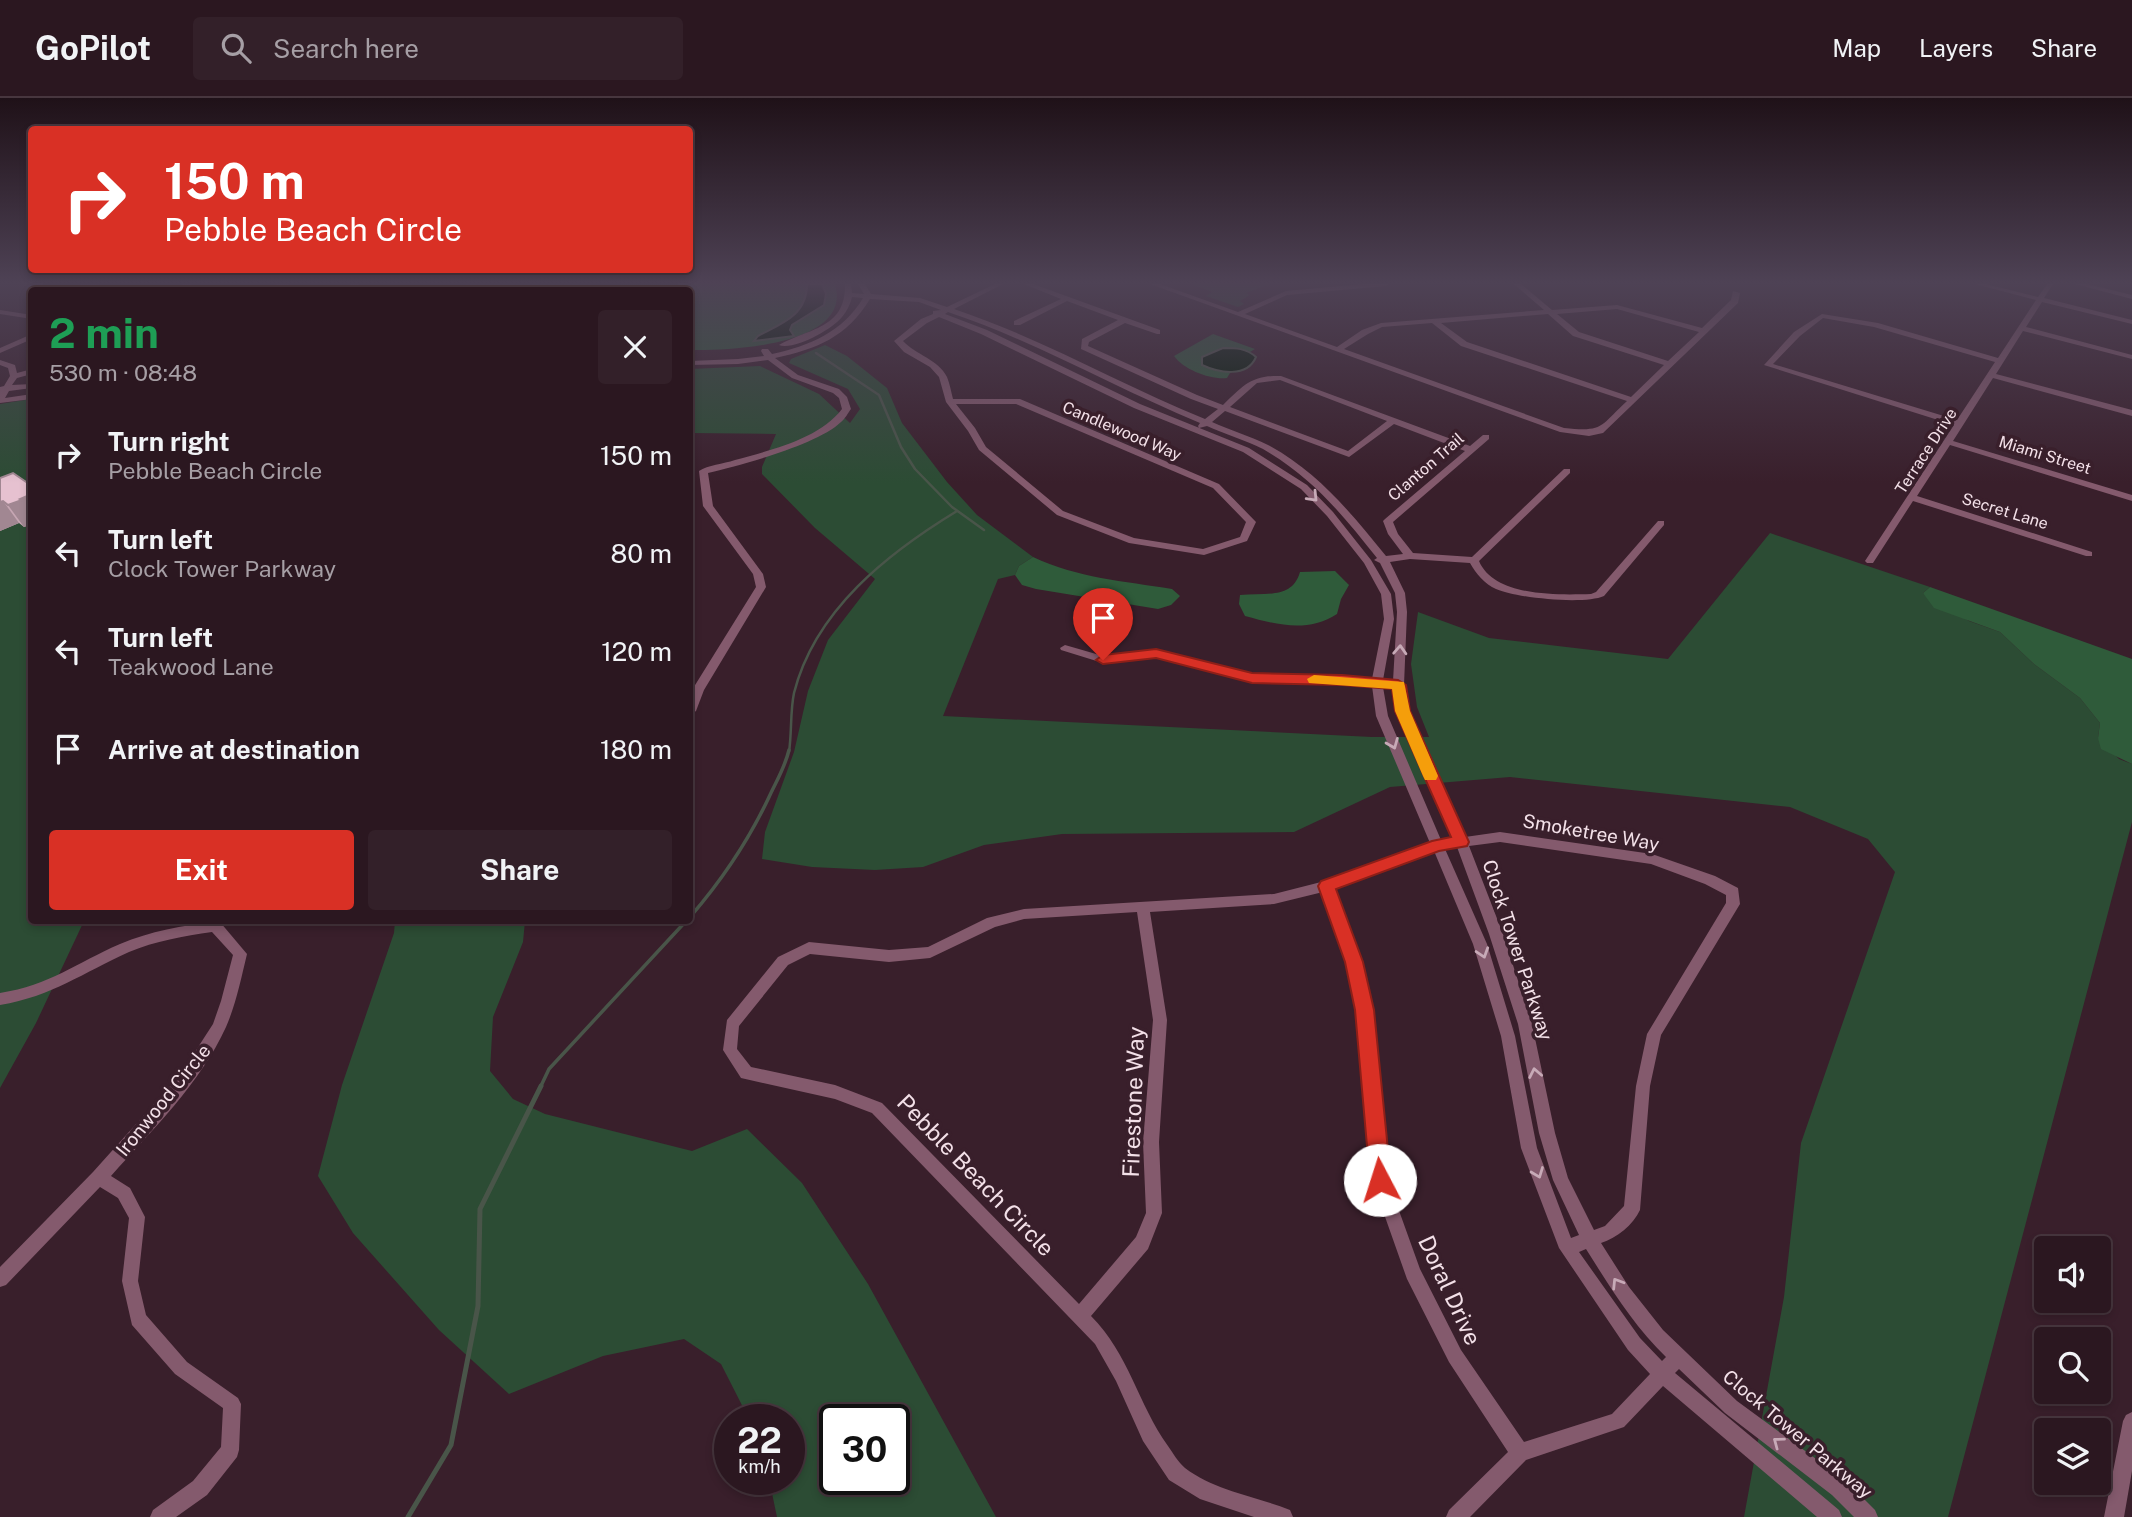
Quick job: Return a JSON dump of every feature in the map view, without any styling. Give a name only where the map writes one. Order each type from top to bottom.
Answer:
[{"type":"street","name":"Clock Tower Parkway","points":[[693,355],[767,354],[776,350]]},
{"type":"street","name":"Clock Tower Parkway","points":[[693,363],[733,362],[791,350]]},
{"type":"street","points":[[907,350],[933,365],[943,377],[950,402]]},
{"type":"street","name":"Clock Tower Parkway","points":[[1025,350],[1137,405],[1265,447],[1316,482],[1336,501],[1384,559],[1400,593],[1402,612],[1398,685],[1402,711],[1461,842],[1496,934],[1525,1024],[1547,1133],[1562,1180],[1590,1240],[1623,1293],[1657,1336],[1731,1407],[1839,1488],[1868,1517]]},
{"type":"street","points":[[1091,350],[1161,383],[1349,454],[1393,421]]},
{"type":"street","points":[[1339,350],[1563,430],[1589,433],[1600,431],[1683,350]]},
{"type":"street","points":[[1483,350],[1632,400]]},
{"type":"street","points":[[1626,350],[1668,364]]},
{"type":"street","points":[[1782,350],[1768,365],[1959,424]]},
{"type":"street","points":[[1964,350],[2000,361]]},
{"type":"street","name":"Terrace Drive","points":[[1870,561],[2007,350]]},
{"type":"street","points":[[2109,350],[2132,356]]},
{"type":"street","points":[[693,471],[742,463],[826,430],[843,419],[848,409],[843,397],[829,388],[794,377],[767,354]]},
{"type":"street","points":[[0,362],[12,368],[14,376]]},
{"type":"street","points":[[28,372],[14,376],[3,389],[0,400],[28,396]]},
{"type":"street","points":[[1992,375],[2132,413]]},
{"type":"street","points":[[1203,425],[1225,408],[1242,388],[1257,378],[1281,378],[1471,450]]},
{"type":"street","points":[[3,389],[28,386]]},
{"type":"street","name":"Candlewood Way","points":[[1017,401],[1216,486],[1251,522],[1244,539],[1204,552],[1132,541],[1060,513],[982,448],[950,402],[1017,401]]},
{"type":"street","name":"Clock Tower Parkway","points":[[1203,425],[1304,487],[1330,514],[1368,562],[1386,594],[1389,619],[1377,682],[1382,716],[1480,944],[1508,1036],[1529,1148],[1567,1248],[1634,1344],[1661,1374],[1832,1517]]},
{"type":"street","name":"Clanton Trail","points":[[1410,556],[1393,534],[1388,521],[1486,437]]},
{"type":"street","name":"Miami Street","points":[[1948,442],[2132,498]]},
{"type":"street","points":[[694,689],[761,587],[758,574],[708,506],[703,471]]},
{"type":"street","points":[[1368,562],[1410,556],[1474,560],[1567,471]]},
{"type":"street","name":"Secret Lane","points":[[1912,498],[2089,554]]},
{"type":"street","points":[[1474,560],[1484,576],[1504,589],[1593,597],[1600,594],[1661,523]]},
{"type":"street","points":[[1065,648],[1103,660],[1156,653],[1252,678],[1398,685]]},
{"type":"street","name":"Smoketree Way","points":[[1437,845],[1500,837],[1652,859],[1710,880],[1733,892],[1733,904],[1654,1034],[1643,1086],[1632,1210],[1611,1232],[1590,1240]]},
{"type":"street","name":"Pebble Beach Circle","points":[[1283,1517],[1208,1492],[1176,1474],[1149,1435],[1122,1375],[1101,1338],[877,1108],[835,1092],[746,1073],[730,1050],[732,1024],[783,961],[809,948],[889,956],[930,952],[992,922],[1024,914],[1274,899],[1326,886],[1437,845]]},
{"type":"street","name":"Doral Drive","points":[[1326,886],[1354,962],[1365,1010],[1380,1180],[1413,1273],[1455,1356],[1520,1453]]},
{"type":"street","name":"Firestone Way","points":[[1080,1316],[1142,1242],[1154,1213],[1151,1142],[1160,1020],[1143,908]]},
{"type":"street","name":"Ironwood Circle","points":[[0,999],[30,996],[124,949],[163,934],[215,926],[240,954],[229,1002],[210,1045],[166,1102],[99,1177],[0,1279]]},
{"type":"street","points":[[99,1177],[124,1193],[137,1217],[130,1281],[138,1319],[181,1368],[232,1404],[230,1450],[200,1488],[160,1517]]},
{"type":"street","points":[[1567,1248],[1590,1240]]},
{"type":"street","points":[[1456,1517],[1520,1453],[1618,1421],[1679,1356]]},
{"type":"street","points":[[2114,1517],[2132,1421]]},
{"type":"shaded area","points":[[812,350],[835,350],[847,356],[887,388],[902,423],[947,482],[977,515],[1033,557],[1019,566],[1015,575],[998,579],[943,716],[1372,737],[1429,737],[1417,707],[1411,664],[1418,612],[1489,638],[1668,659],[1770,533],[1930,587],[1923,593],[1969,621],[2000,632],[2034,664],[2080,698],[2100,723],[2098,738],[2119,759],[2132,764],[2132,822],[1948,1517],[1744,1517],[1784,1297],[1801,1143],[1895,872],[1868,839],[1790,807],[1510,777],[1390,787],[1294,832],[1062,834],[984,845],[923,867],[875,870],[812,867],[762,859],[765,832],[794,752],[808,691],[828,640],[875,579],[815,528],[762,474],[762,467],[776,434],[693,433],[693,369],[760,366],[819,394],[850,423],[860,409],[848,389],[789,363],[791,359]]},
{"type":"shaded area","points":[[1218,350],[1245,350],[1256,357],[1246,368],[1224,372],[1202,365],[1202,357]]},
{"type":"shaded area","points":[[28,399],[28,924],[83,924],[36,1023],[0,1088],[0,404]]},
{"type":"shaded area","points":[[395,924],[525,924],[523,942],[493,1017],[490,1071],[513,1099],[545,1114],[692,1151],[747,1129],[802,1183],[868,1284],[996,1517],[777,1517],[772,1495],[805,1495],[805,1404],[741,1404],[721,1364],[684,1339],[603,1356],[509,1394],[439,1330],[353,1233],[318,1176],[342,1085]]},
{"type":"green space","points":[[1184,350],[1229,350],[1202,357],[1203,365],[1230,373],[1227,378],[1198,373],[1184,366],[1174,356]]},
{"type":"green space","points":[[1033,557],[1084,574],[1172,589],[1180,596],[1171,605],[1158,609],[1036,589],[1022,585],[1015,575],[1019,566]]},
{"type":"green space","points":[[1335,571],[1349,585],[1337,614],[1315,624],[1292,626],[1245,616],[1239,604],[1240,595],[1284,591],[1291,587],[1300,572]]},
{"type":"green space","points":[[1930,587],[2132,659],[2132,764],[2101,749],[2098,738],[2100,723],[2080,698],[2034,664],[2000,632],[1934,608],[1923,593]]},
{"type":"building","points":[[13,473],[28,483],[28,496],[8,505],[0,502],[0,478]]},
{"type":"waterway","points":[[816,353],[879,395],[901,447],[915,469],[952,507],[984,530]]},
{"type":"waterway","points":[[789,752],[794,693],[804,663],[819,635],[837,610],[881,565],[905,545],[957,511]]},
{"type":"waterway","points":[[693,913],[744,843],[778,779],[789,750]]},
{"type":"waterway","points":[[540,1088],[549,1069],[683,924]]},
{"type":"waterway","points":[[408,1517],[451,1445],[478,1306],[480,1209],[541,1086]]},
{"type":"slow traffic","points":[[1314,679],[1398,685],[1402,711],[1430,776]]},
{"type":"route","points":[[1103,660],[1156,653],[1252,678],[1342,680],[1398,685],[1402,711],[1461,842],[1437,845],[1326,886],[1354,962],[1365,1010],[1380,1180]]}]
